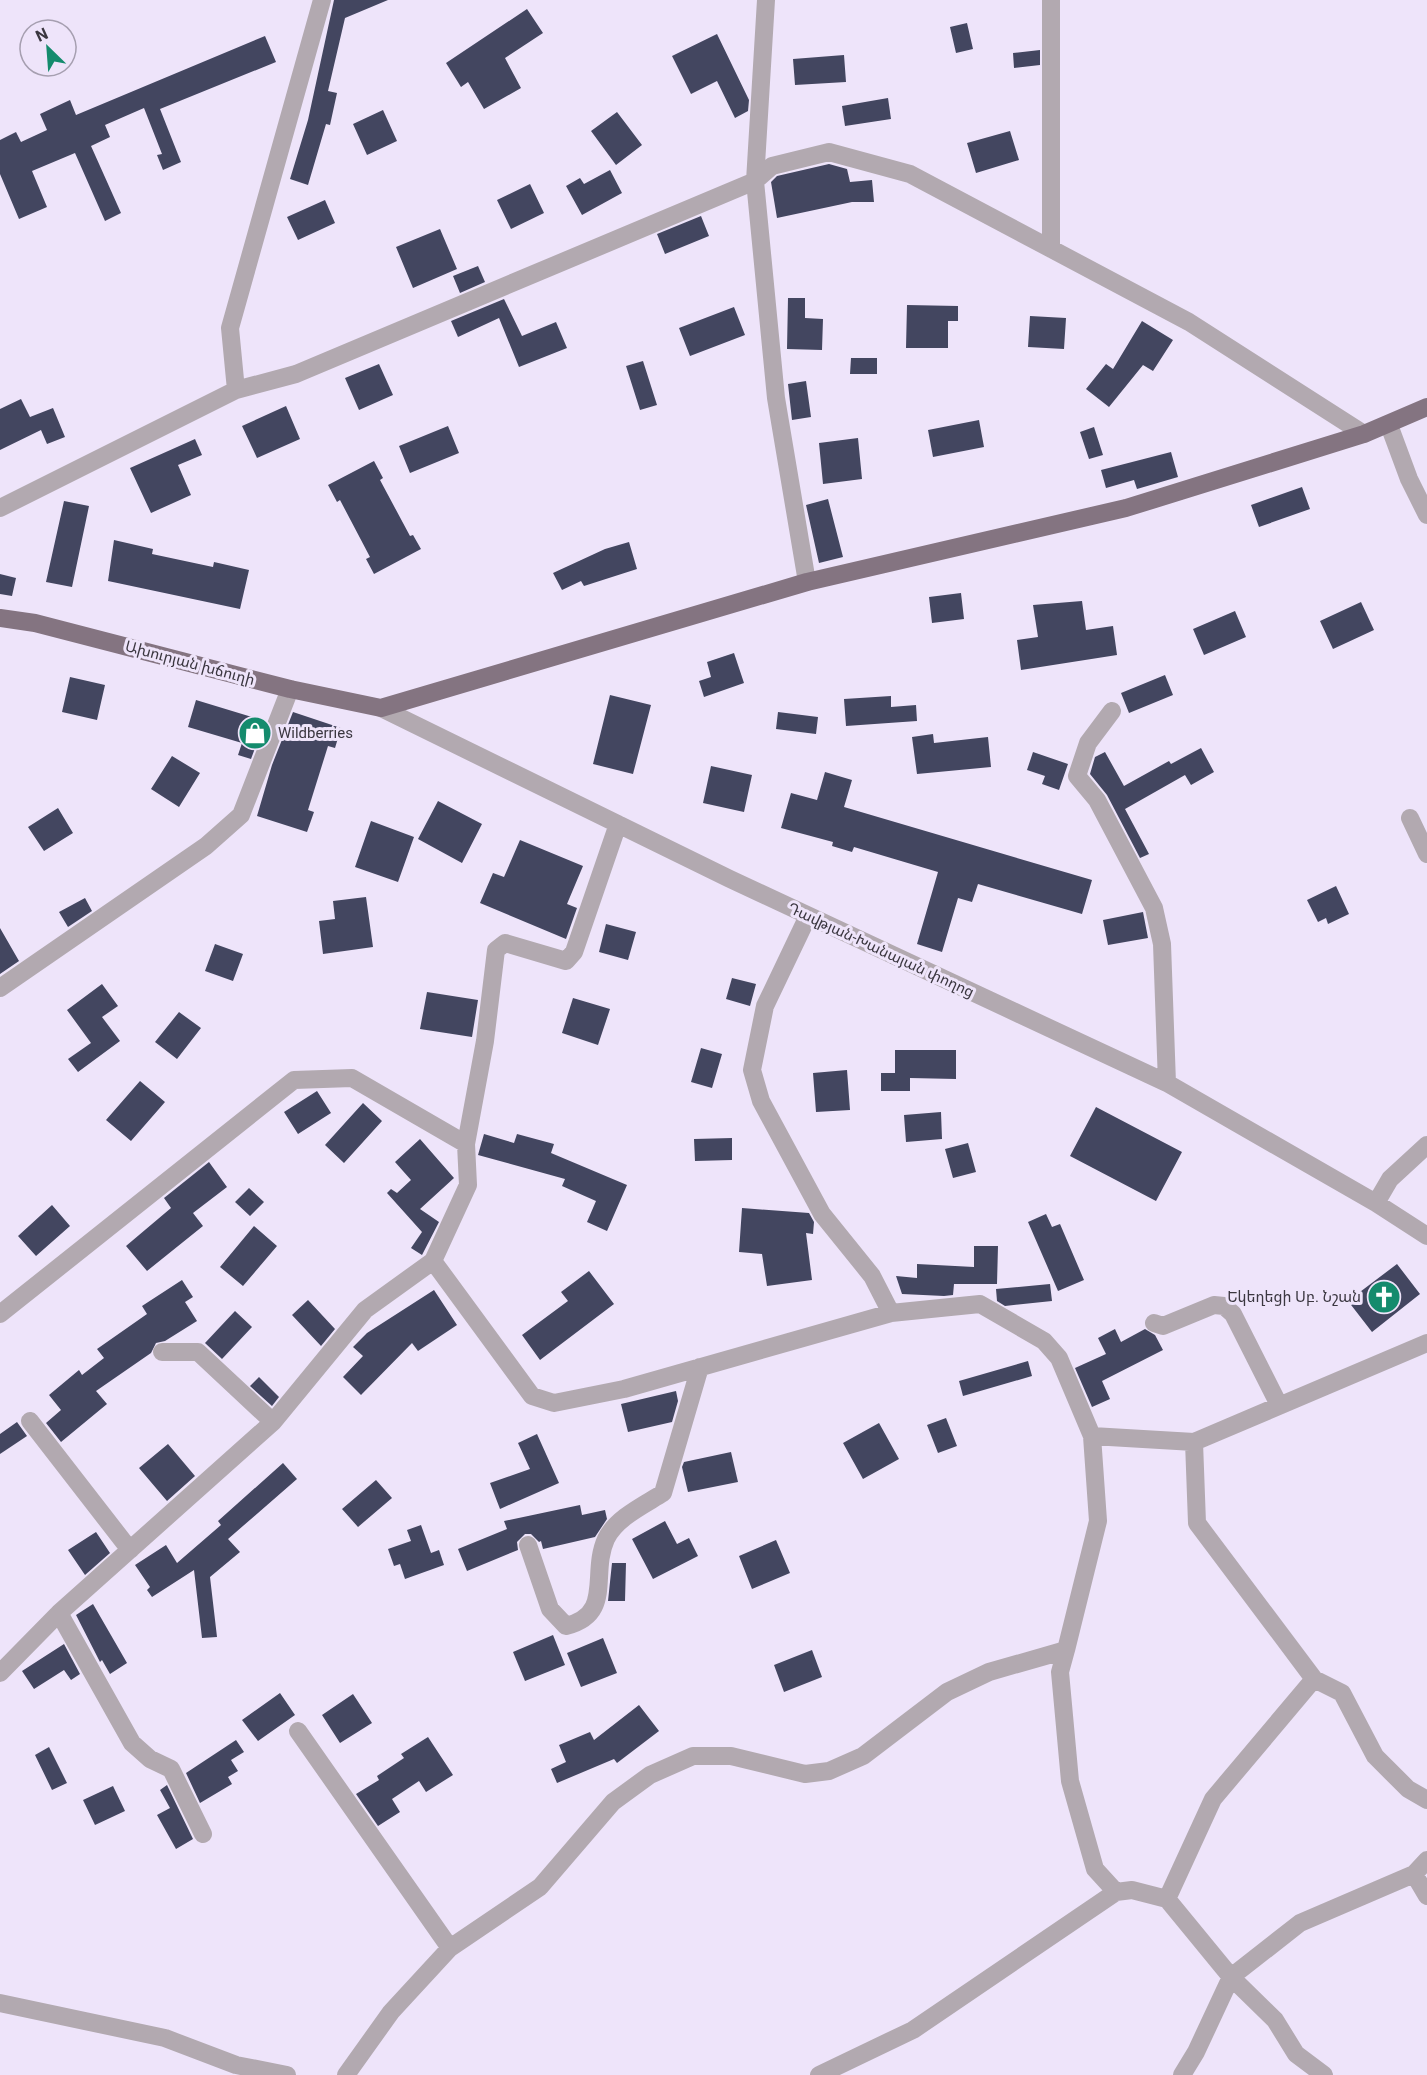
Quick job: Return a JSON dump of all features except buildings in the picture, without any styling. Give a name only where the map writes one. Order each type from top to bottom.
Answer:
[{"type":"main road","points":[[381,708],[807,582],[1126,508],[1364,434],[1427,407]]},
{"type":"main road","name":"Ախուրյան խճուղի","points":[[0,618],[34,623],[290,689],[381,708]]},
{"type":"street","points":[[236,390],[230,328],[322,0]]},
{"type":"street","points":[[766,0],[755,181],[776,398],[807,582]]},
{"type":"street","points":[[1051,0],[1051,249]]},
{"type":"street","points":[[0,508],[236,390],[296,374],[755,181],[772,166],[828,152],[910,174],[1189,322],[1364,434]]},
{"type":"street","points":[[1389,425],[1409,479],[1427,515]]},
{"type":"street","points":[[0,988],[206,846],[241,814],[290,689]]},
{"type":"street","name":"Դավթյան-Խանայան փողոց","points":[[381,708],[808,916],[1167,1083],[1376,1203],[1427,1236]]},
{"type":"street","points":[[1112,711],[1088,743],[1077,776],[1097,800],[1154,908],[1162,944],[1167,1083]]},
{"type":"street","points":[[1410,818],[1427,854]]},
{"type":"street","points":[[0,1673],[59,1613],[273,1422],[365,1310],[433,1261],[468,1185],[466,1144],[485,1041],[496,950],[505,943],[566,961],[574,952],[618,824]]},
{"type":"street","points":[[808,916],[765,1006],[752,1070],[760,1101],[822,1214],[872,1276],[891,1313]]},
{"type":"street","points":[[0,1314],[294,1080],[352,1078],[466,1144]]},
{"type":"street","points":[[1376,1203],[1390,1179],[1427,1145]]},
{"type":"street","points":[[433,1261],[532,1396],[554,1403],[624,1389],[891,1313],[980,1304],[1044,1341],[1059,1358],[1092,1436],[1098,1521],[1060,1672],[1070,1781],[1095,1869],[1116,1892]]},
{"type":"street","points":[[1154,1323],[1163,1326],[1214,1305],[1224,1306],[1233,1314],[1279,1406]]},
{"type":"street","points":[[1092,1436],[1194,1442],[1427,1342]]},
{"type":"street","points":[[162,1352],[198,1352],[273,1422]]},
{"type":"street","points":[[528,1545],[550,1609],[566,1626],[582,1622],[595,1608],[606,1538],[626,1516],[663,1493],[700,1367]]},
{"type":"street","points":[[30,1421],[130,1550]]},
{"type":"street","points":[[1194,1442],[1197,1523],[1314,1679],[1342,1694],[1375,1756],[1408,1789],[1427,1800]]},
{"type":"street","points":[[59,1613],[132,1743],[150,1759],[171,1769],[203,1834]]},
{"type":"street","points":[[346,2075],[391,2012],[450,1948],[540,1887],[613,1802],[650,1775],[693,1756],[731,1756],[805,1774],[829,1771],[863,1756],[947,1692],[989,1672],[1066,1650]]},
{"type":"street","points":[[1167,1899],[1214,1799],[1314,1679]]},
{"type":"street","points":[[298,1731],[450,1948]]},
{"type":"street","points":[[1182,2075],[1196,2052],[1231,1977],[1300,1923],[1414,1874],[1427,1860]]},
{"type":"street","points":[[1414,1874],[1427,1896]]},
{"type":"street","points":[[819,2075],[913,2030],[1116,1892],[1132,1890],[1167,1899],[1231,1977],[1275,2020],[1296,2054],[1324,2075]]},
{"type":"street","points":[[0,2003],[165,2038],[236,2064],[287,2075]]},
{"type":"place","name":"Wildberries","points":[[255,733]]},
{"type":"place","name":"Եկեղեցի Սբ. Նշան","points":[[1384,1297]]}]
